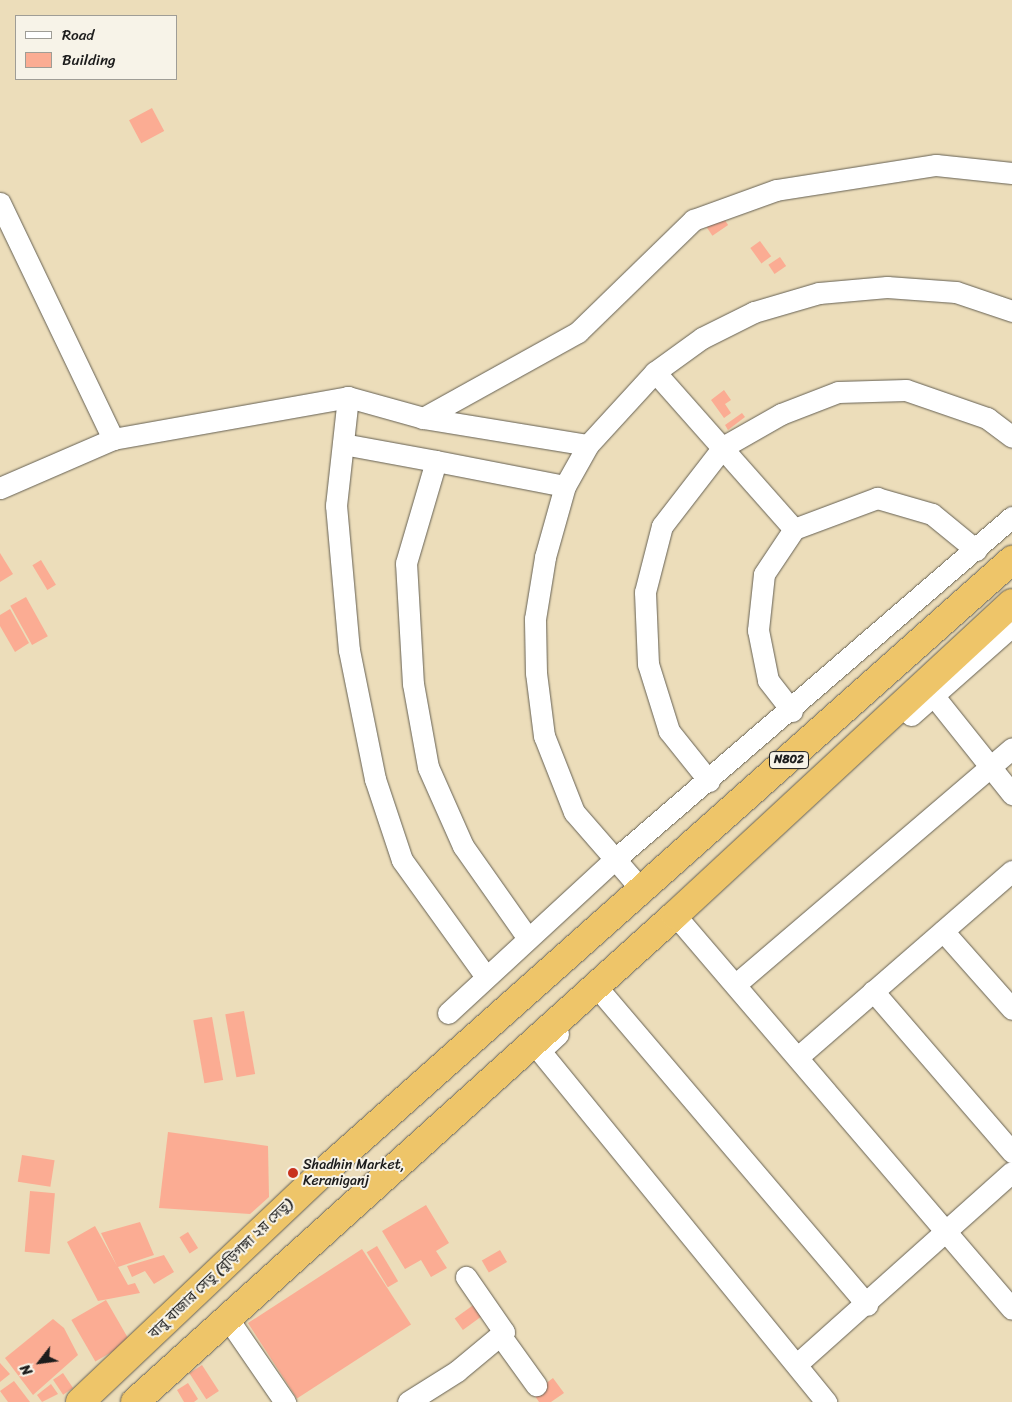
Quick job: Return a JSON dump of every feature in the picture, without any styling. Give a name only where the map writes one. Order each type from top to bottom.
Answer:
[{"type":"highway","name":"N802","points":[[641,888],[1012,560]]},
{"type":"highway","name":"N802","points":[[135,1402],[678,919],[1012,603]]},
{"type":"highway","name":"বাবু বাজার সেতু (বুড়িগঙ্গা ২য় সেতু)","points":[[80,1402],[318,1177],[641,888]]},
{"type":"street","points":[[424,418],[578,332],[693,220],[776,190],[936,165],[1012,173]]},
{"type":"street","points":[[0,203],[113,438]]},
{"type":"street","points":[[641,888],[613,861],[574,812],[544,736],[535,619],[545,557],[565,486],[588,445],[655,372],[702,338],[754,312],[819,293],[887,287],[956,292],[1012,310]]},
{"type":"street","points":[[655,372],[794,529]]},
{"type":"street","points":[[709,781],[669,731],[648,664],[645,592],[662,526],[723,448],[780,414],[838,392],[906,390],[987,418],[1012,437]]},
{"type":"street","points":[[348,397],[336,504],[348,650],[375,779],[402,860],[486,977]]},
{"type":"street","points":[[0,488],[113,438],[348,397],[424,418],[588,445]]},
{"type":"street","points":[[343,444],[565,486]]},
{"type":"street","points":[[436,461],[406,564],[412,684],[428,767],[463,846],[527,937]]},
{"type":"street","points":[[792,711],[768,680],[758,630],[764,574],[794,529],[877,498],[932,514],[976,550]]},
{"type":"street","points":[[448,1013],[527,937],[613,861],[792,711],[1012,518]]},
{"type":"street","points":[[1012,626],[678,919],[799,1056],[1012,1309]]},
{"type":"street","points":[[933,695],[988,768],[1012,794]]},
{"type":"street","points":[[736,984],[1012,748]]},
{"type":"street","points":[[799,1056],[1012,871]]},
{"type":"street","points":[[944,931],[1012,1009]]},
{"type":"street","points":[[826,1402],[540,1050],[599,989],[866,1305]]},
{"type":"street","points":[[873,991],[1012,1152]]},
{"type":"street","points":[[797,1364],[866,1305],[944,1230],[1012,1172]]},
{"type":"street","points":[[408,1402],[457,1371],[504,1332],[466,1277]]},
{"type":"street","points":[[228,1319],[287,1401]]},
{"type":"street","points":[[500,1335],[536,1385]]},
{"type":"building","points":[[152,108],[164,131],[141,143],[129,120]]},
{"type":"building","points":[[722,216],[728,225],[712,236],[706,227]]},
{"type":"building","points":[[760,241],[771,256],[761,263],[750,248]]},
{"type":"building","points":[[780,257],[786,266],[775,274],[768,265]]},
{"type":"building","points":[[724,390],[731,400],[725,404],[731,413],[724,418],[711,400]]},
{"type":"building","points":[[742,413],[745,417],[728,430],[725,425]]},
{"type":"building","points":[[0,553],[13,574],[0,582]]},
{"type":"building","points":[[41,560],[56,585],[47,590],[32,565]]},
{"type":"building","points":[[26,597],[48,636],[32,645],[10,606]]},
{"type":"building","points":[[10,609],[29,643],[15,652],[0,626],[0,615]]},
{"type":"building","points":[[244,1011],[255,1074],[236,1077],[225,1014]]},
{"type":"building","points":[[212,1017],[223,1080],[204,1083],[193,1020]]},
{"type":"building","points":[[168,1132],[268,1146],[269,1197],[250,1214],[159,1208]]},
{"type":"building","points":[[22,1155],[55,1160],[50,1187],[18,1182]]},
{"type":"building","points":[[30,1191],[55,1193],[50,1254],[25,1252]]},
{"type":"building","points":[[426,1205],[449,1243],[436,1251],[447,1268],[431,1277],[421,1260],[405,1269],[382,1231]]},
{"type":"building","points":[[140,1222],[154,1255],[118,1267],[128,1285],[135,1283],[140,1293],[98,1301],[67,1242],[95,1226],[117,1266],[101,1233]]},
{"type":"building","points":[[188,1232],[198,1248],[190,1253],[180,1237]]},
{"type":"building","points":[[377,1246],[398,1281],[388,1287],[367,1252]]},
{"type":"building","points":[[362,1249],[411,1324],[297,1399],[248,1323]]},
{"type":"building","points":[[500,1250],[507,1262],[489,1273],[482,1260]]},
{"type":"building","points":[[164,1255],[174,1272],[154,1284],[145,1271],[132,1277],[127,1266]]},
{"type":"building","points":[[483,1298],[491,1309],[463,1330],[455,1319]]},
{"type":"building","points":[[106,1300],[130,1342],[95,1362],[71,1320]]},
{"type":"building","points":[[53,1319],[64,1328],[78,1355],[33,1395],[5,1358]]},
{"type":"building","points":[[0,1363],[10,1374],[0,1382]]},
{"type":"building","points":[[202,1365],[219,1391],[206,1399],[189,1373]]},
{"type":"building","points":[[63,1373],[73,1388],[63,1395],[53,1380]]},
{"type":"building","points":[[553,1378],[564,1393],[551,1402],[539,1402],[533,1393]]},
{"type":"building","points":[[14,1381],[30,1402],[8,1402],[0,1391]]},
{"type":"building","points":[[188,1383],[198,1399],[194,1402],[184,1402],[177,1390]]},
{"type":"building","points":[[51,1384],[58,1394],[42,1402],[37,1395]]},
{"type":"place","name":"Shadhin Market, Keraniganj","points":[[293,1173]]}]
